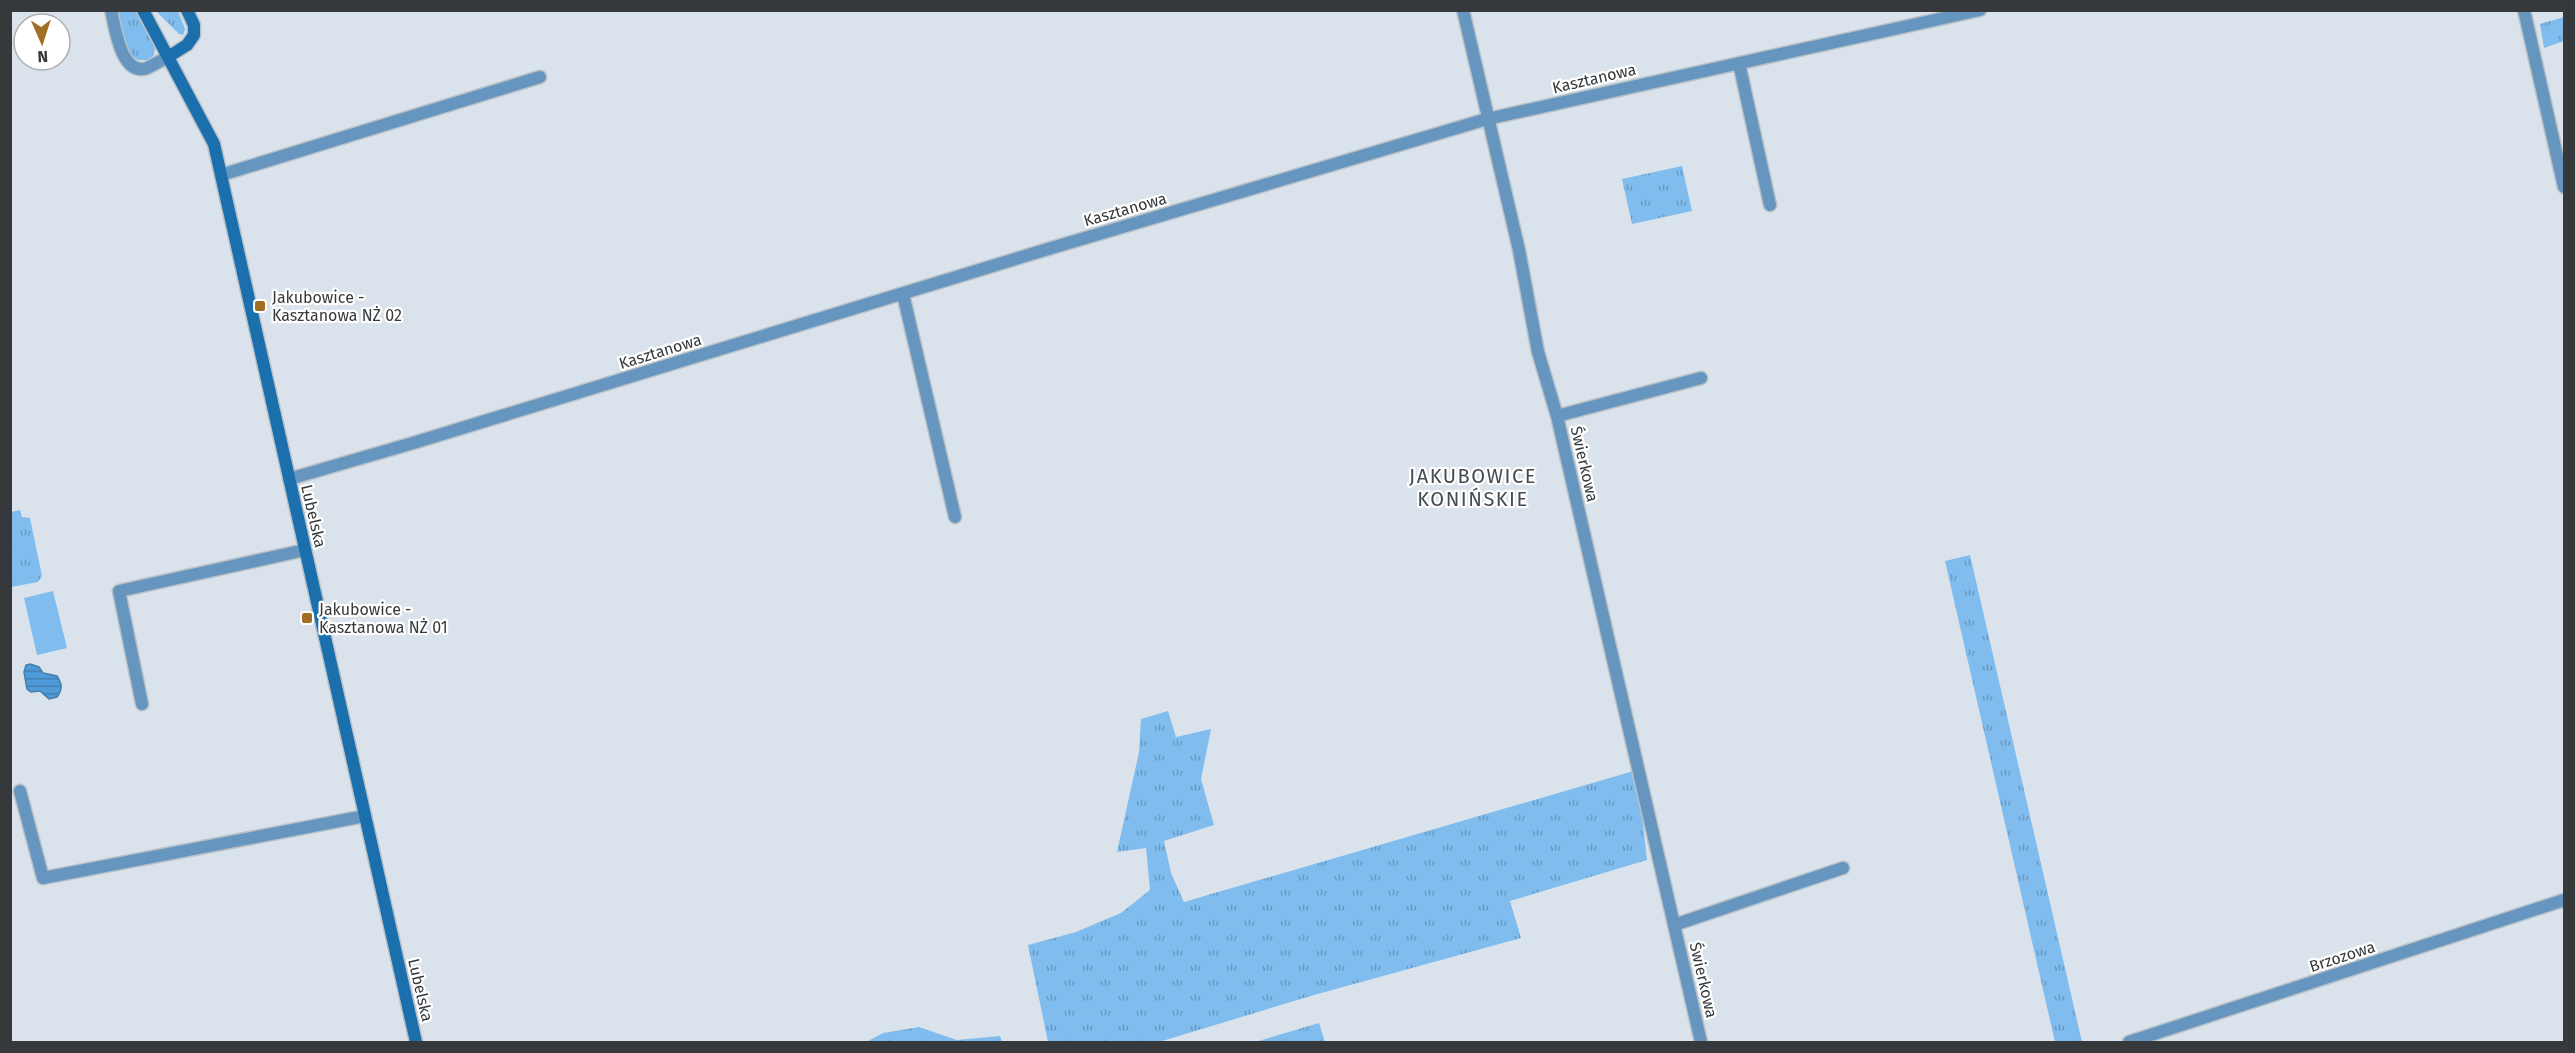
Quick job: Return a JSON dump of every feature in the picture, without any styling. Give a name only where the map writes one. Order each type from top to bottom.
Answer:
[{"type":"street","points":[[111,10],[121,48],[128,64],[134,68],[146,68],[187,45],[194,35],[194,25],[187,10]]},
{"type":"street","name":"Lubelska","points":[[143,10],[206,125],[214,144],[416,1042]]},
{"type":"street","name":"Świerkowa","points":[[1463,10],[1519,250],[1538,352],[1557,416],[1701,1042]]},
{"type":"street","name":"Kasztanowa","points":[[289,479],[1487,119],[1980,10]]},
{"type":"street","points":[[2524,10],[2565,188]]},
{"type":"street","points":[[1739,63],[1770,206]]},
{"type":"street","points":[[221,175],[540,76]]},
{"type":"street","points":[[903,294],[954,517]]},
{"type":"street","points":[[1557,416],[1701,378]]},
{"type":"street","points":[[142,704],[119,591],[305,550]]},
{"type":"street","points":[[20,791],[43,878],[365,816]]},
{"type":"street","name":"Świerkowa","points":[[1674,925],[1843,868]]},
{"type":"street","name":"Brzozowa","points":[[2129,1042],[2565,900]]},
{"type":"green space","points":[[117,11],[137,11],[155,45],[154,55],[148,60],[138,60],[129,54]]},
{"type":"green space","points":[[156,11],[178,11],[185,29],[183,35],[179,34]]},
{"type":"green space","points":[[2564,17],[2564,41],[2544,48],[2540,24]]},
{"type":"green space","points":[[1682,166],[1692,211],[1632,224],[1622,179]]},
{"type":"green space","points":[[20,510],[22,517],[30,518],[42,576],[38,582],[11,587],[11,512]]},
{"type":"green space","points":[[1970,555],[2082,1042],[2055,1042],[1945,561]]},
{"type":"green space","points":[[53,591],[67,648],[37,655],[24,598]]},
{"type":"green space","points":[[1168,711],[1176,737],[1211,729],[1201,779],[1214,825],[1164,841],[1171,873],[1184,902],[1637,770],[1647,860],[1510,901],[1521,938],[1314,995],[1159,1042],[1048,1042],[1028,945],[1076,932],[1121,913],[1150,890],[1146,848],[1117,852],[1139,752],[1141,719]]},
{"type":"green space","points":[[1319,1023],[1325,1042],[1255,1042]]},
{"type":"green space","points":[[919,1027],[957,1040],[1000,1036],[1002,1042],[866,1042],[883,1033]]},
{"type":"shaded area","points":[[26,665],[39,667],[43,673],[57,676],[61,686],[57,697],[49,699],[40,691],[31,692],[27,689],[24,672]]},
{"type":"place","name":"Jakubowice - Kasztanowa NŻ 02","points":[[260,306]]},
{"type":"place","name":"Jakubowice - Kasztanowa NŻ 01","points":[[307,618]]},
{"type":"district","name":"JAKUBOWICE KONIŃSKIE","points":[[1473,488]]}]
